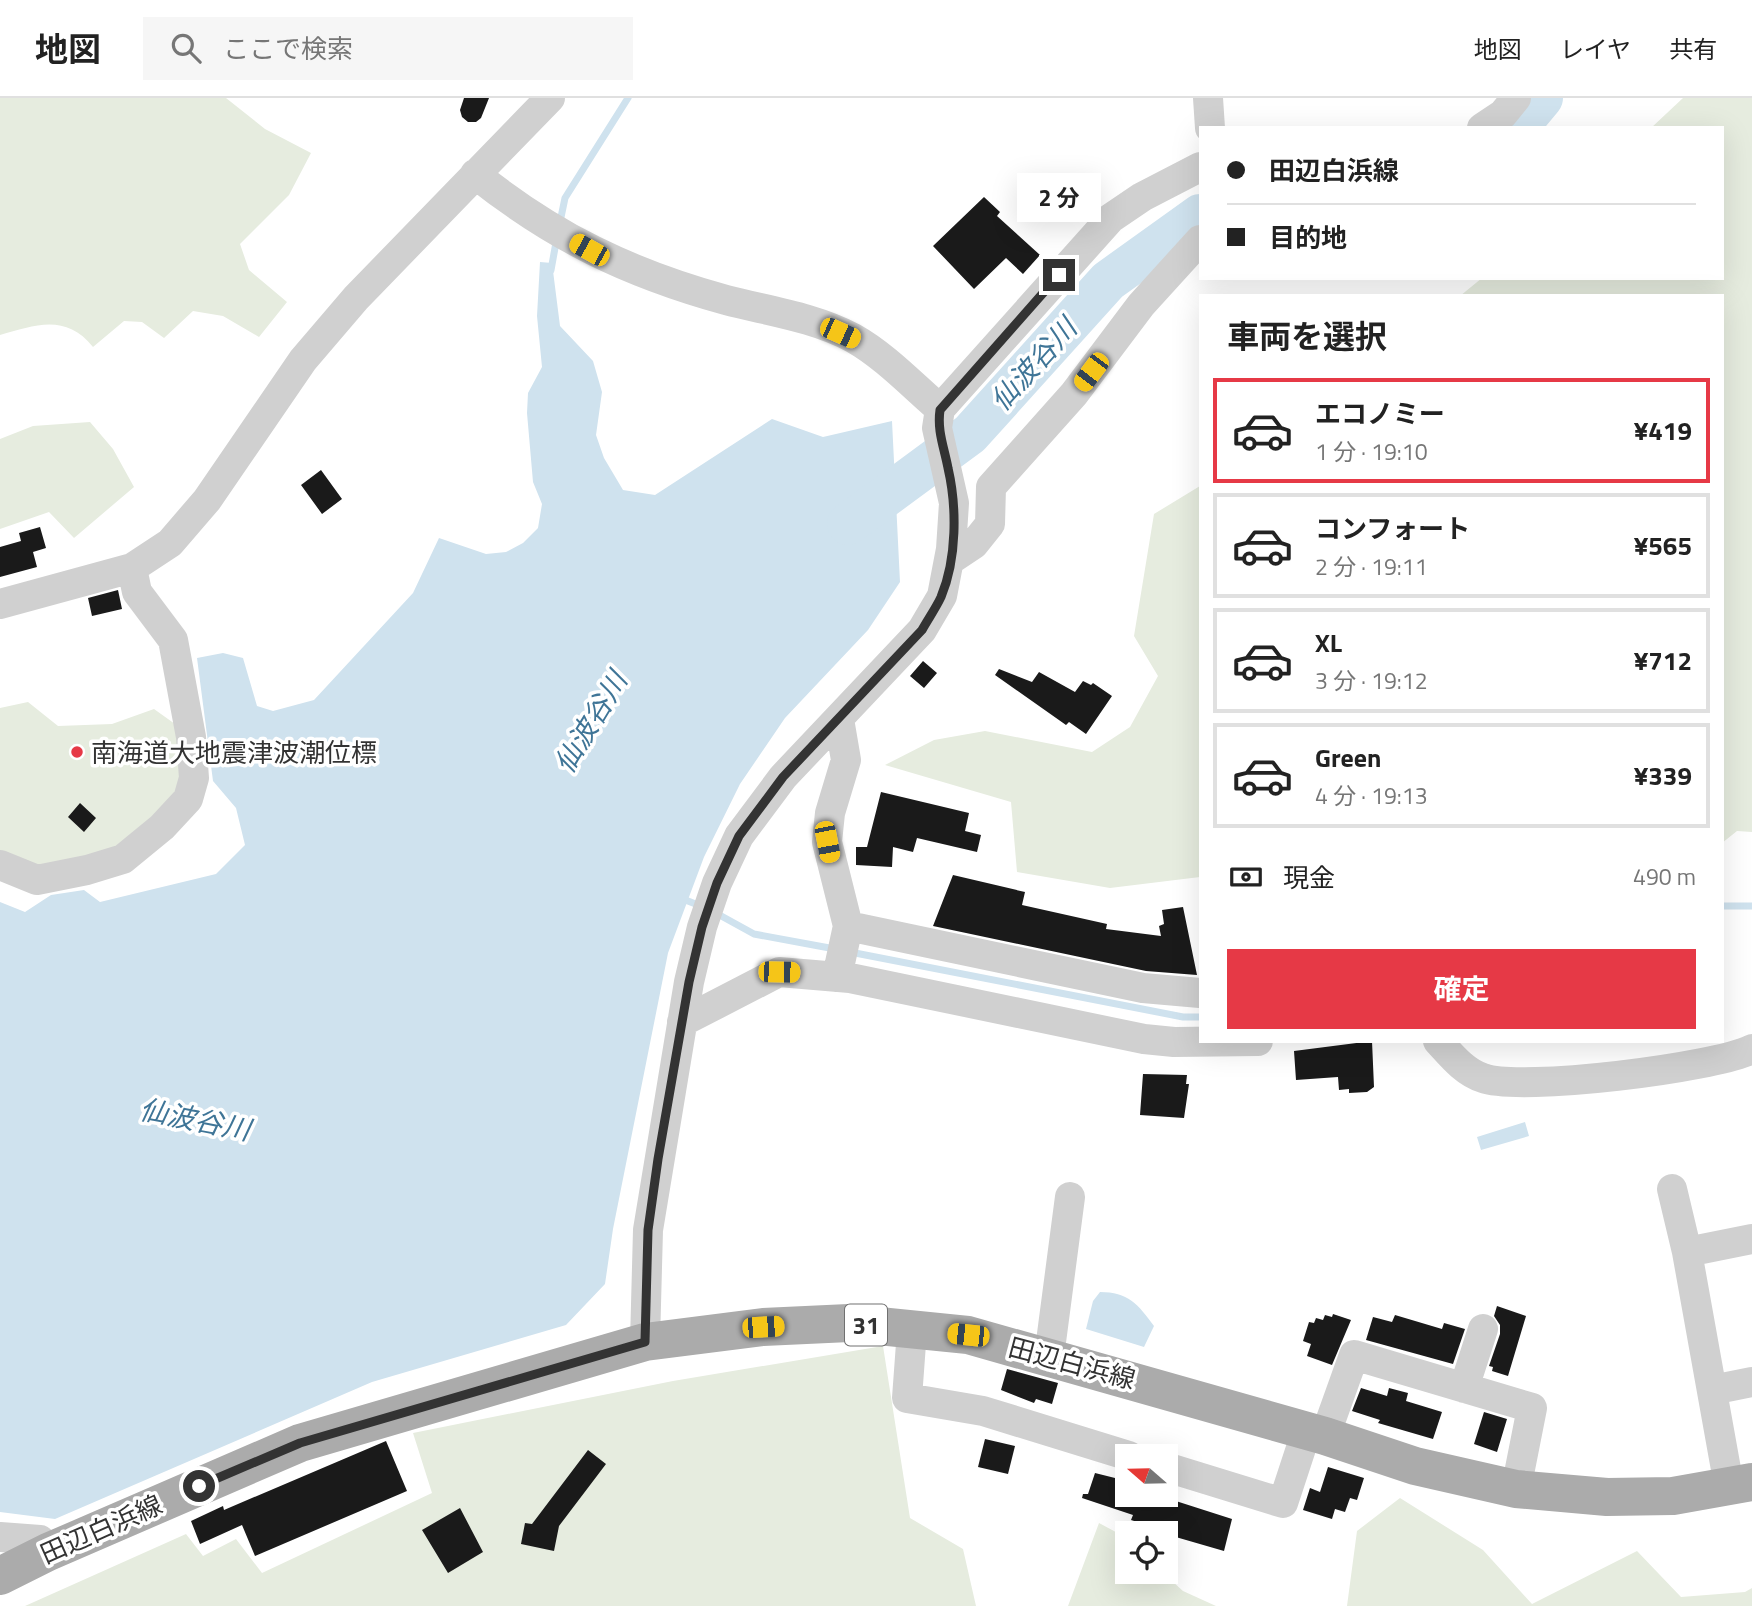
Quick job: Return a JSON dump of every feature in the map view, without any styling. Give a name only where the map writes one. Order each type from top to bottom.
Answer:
[{"type":"main road","name":"田辺白浜線","points":[[0,1576],[48,1552],[300,1443],[645,1342],[763,1327],[849,1323],[968,1335],[1316,1433],[1415,1466],[1516,1489],[1606,1497],[1646,1497],[1673,1496],[1740,1484]]},
{"type":"street","points":[[0,604],[93,582],[132,568],[170,543],[207,500],[303,360],[375,278],[550,98]]},
{"type":"street","points":[[1208,98],[1210,126]]},
{"type":"street","points":[[1485,126],[1503,114],[1516,98]]},
{"type":"street","points":[[938,419],[1111,218],[1142,197],[1199,168]]},
{"type":"street","points":[[475,174],[547,227],[589,250],[654,277],[802,319],[853,339],[881,358],[938,419],[954,503],[951,554],[942,596],[922,630],[783,777],[739,836],[717,883],[695,954],[648,1230],[645,1342]]},
{"type":"street","points":[[951,554],[975,544],[990,524],[991,487],[1074,394],[1140,305],[1199,241]]},
{"type":"street","points":[[0,865],[37,880],[87,870],[123,859],[162,827],[188,799],[194,778],[191,737],[173,640],[137,592],[132,568]]},
{"type":"street","points":[[839,719],[846,760],[830,813],[827,842],[842,952]]},
{"type":"street","points":[[682,1022],[779,972],[842,952],[1199,993]]},
{"type":"street","points":[[842,952],[1144,1039],[1199,1041]]},
{"type":"street","points":[[1439,1043],[1465,1068],[1483,1079],[1506,1082],[1570,1080],[1696,1066],[1752,1049]]},
{"type":"street","points":[[1672,1189],[1687,1252],[1712,1390],[1740,1484]]},
{"type":"street","points":[[1049,1357],[1070,1197]]},
{"type":"street","points":[[1687,1252],[1752,1239]]},
{"type":"street","points":[[1464,1388],[1483,1329]]},
{"type":"street","points":[[912,1330],[907,1398],[983,1411],[1115,1452]]},
{"type":"street","points":[[1178,1471],[1283,1503],[1354,1355],[1532,1408],[1516,1489]]},
{"type":"street","points":[[1712,1390],[1752,1382]]},
{"type":"street","points":[[0,1537],[40,1540],[48,1552]]},
{"type":"shaded area","points":[[0,98],[226,98],[265,129],[311,153],[289,195],[240,244],[249,270],[287,302],[259,337],[223,316],[193,311],[164,338],[142,322],[124,321],[93,347],[72,329],[50,324],[0,335]]},
{"type":"shaded area","points":[[1683,98],[1752,98],[1752,832],[1737,831],[1724,841],[1724,294],[1462,294],[1480,280],[1724,280],[1724,126],[1653,126]]},
{"type":"shaded area","points":[[90,422],[113,449],[134,487],[74,538],[49,512],[0,529],[0,439],[33,426]]},
{"type":"shaded area","points":[[1199,487],[1199,877],[1110,888],[1017,872],[1011,802],[885,765],[934,740],[985,731],[1092,752],[1130,727],[1158,676],[1134,636],[1154,514]]},
{"type":"shaded area","points":[[28,702],[58,726],[112,724],[154,709],[182,729],[182,778],[174,801],[123,847],[42,872],[0,856],[0,708]]},
{"type":"shaded area","points":[[883,1346],[910,1518],[963,1549],[976,1606],[25,1606],[186,1534],[203,1556],[236,1539],[262,1573],[432,1493],[413,1433],[673,1381]]},
{"type":"shaded area","points":[[1400,1498],[1483,1550],[1532,1604],[1637,1551],[1681,1597],[1745,1592],[1752,1588],[1752,1606],[1347,1606],[1357,1531]]},
{"type":"shaded area","points":[[1099,1523],[1115,1532],[1115,1584],[1175,1584],[1183,1591],[1216,1606],[1068,1606]]},
{"type":"water","points":[[540,262],[552,263],[560,326],[593,361],[602,392],[596,435],[604,458],[623,490],[655,495],[772,419],[823,437],[892,421],[900,582],[868,630],[785,718],[740,784],[704,857],[668,953],[613,1229],[605,1284],[566,1325],[372,1382],[55,1519],[0,1512],[0,902],[25,912],[51,895],[84,890],[100,902],[216,874],[245,845],[236,808],[213,781],[197,658],[223,653],[243,658],[257,706],[273,711],[314,700],[413,593],[439,538],[486,554],[506,552],[523,543],[538,528],[542,504],[533,482],[527,413],[528,393],[542,367],[537,316]]},
{"type":"water","points":[[1525,1122],[1529,1136],[1481,1150],[1477,1137]]},
{"type":"water","points":[[1100,1292],[1125,1297],[1148,1318],[1154,1326],[1144,1347],[1086,1329],[1093,1301]]},
{"type":"building","points":[[464,98],[489,98],[481,118],[476,122],[468,122],[462,117],[460,110]]},
{"type":"building","points":[[984,197],[1000,212],[997,216],[1040,255],[1023,274],[1006,258],[974,289],[933,246]]},
{"type":"building","points":[[321,470],[342,499],[322,514],[301,485]]},
{"type":"building","points":[[40,527],[46,548],[33,552],[37,567],[0,577],[0,547],[21,541],[19,533]]},
{"type":"building","points":[[118,590],[122,609],[92,616],[88,598]]},
{"type":"building","points":[[923,661],[937,673],[924,688],[910,676]]},
{"type":"building","points":[[999,669],[1032,682],[1039,672],[1075,692],[1083,681],[1091,685],[1093,683],[1112,696],[1086,734],[1069,722],[1066,725],[995,675]]},
{"type":"building","points":[[881,792],[969,813],[965,831],[981,835],[977,852],[917,838],[913,852],[893,847],[892,867],[856,865],[856,847],[867,847]]},
{"type":"building","points":[[80,803],[96,818],[84,832],[68,817]]},
{"type":"building","points":[[953,875],[1025,892],[1022,905],[1107,924],[1106,929],[1161,936],[1159,926],[1164,924],[1162,910],[1183,907],[1197,975],[1146,971],[933,926]]},
{"type":"building","points":[[1372,1043],[1374,1087],[1367,1092],[1349,1093],[1349,1089],[1339,1090],[1338,1077],[1296,1080],[1294,1051]]},
{"type":"building","points":[[1143,1074],[1187,1075],[1186,1084],[1189,1084],[1184,1118],[1140,1115]]},
{"type":"building","points":[[1497,1306],[1526,1316],[1508,1376],[1492,1371],[1493,1367],[1489,1366],[1500,1334],[1500,1325],[1494,1316]]},
{"type":"building","points":[[1333,1314],[1351,1320],[1332,1365],[1307,1356],[1311,1344],[1303,1341],[1309,1322],[1314,1323],[1316,1318],[1323,1320],[1325,1315],[1332,1317]]},
{"type":"building","points":[[1395,1315],[1442,1329],[1444,1323],[1465,1329],[1453,1364],[1366,1340],[1373,1317],[1392,1322]]},
{"type":"building","points":[[1007,1369],[1058,1383],[1052,1404],[1036,1399],[1034,1403],[1001,1390]]},
{"type":"building","points":[[1361,1388],[1387,1396],[1389,1388],[1408,1393],[1406,1401],[1442,1412],[1433,1439],[1378,1423],[1380,1420],[1352,1411]]},
{"type":"building","points":[[1484,1412],[1507,1419],[1497,1452],[1474,1444]]},
{"type":"building","points":[[985,1439],[1015,1446],[1008,1474],[978,1467]]},
{"type":"building","points":[[386,1441],[407,1491],[255,1556],[242,1525],[200,1544],[191,1521],[223,1506],[224,1510]]},
{"type":"building","points":[[588,1450],[606,1464],[559,1526],[554,1551],[521,1544],[525,1523],[532,1524]]},
{"type":"building","points":[[1328,1467],[1364,1478],[1357,1500],[1350,1498],[1345,1512],[1335,1509],[1332,1519],[1303,1510],[1310,1488],[1320,1492]]},
{"type":"building","points":[[1095,1473],[1115,1478],[1115,1507],[1178,1507],[1178,1502],[1232,1519],[1224,1551],[1178,1538],[1178,1521],[1134,1521],[1131,1520],[1133,1515],[1082,1498],[1083,1494],[1088,1494]]},
{"type":"building","points":[[460,1508],[483,1552],[448,1573],[422,1530]]},
{"type":"waterway","points":[[560,222],[565,198],[628,98]]},
{"type":"waterway","name":"仙波谷川","points":[[1519,126],[1542,98]]},
{"type":"waterway","name":"仙波谷川","points":[[848,524],[970,434],[1108,281],[1199,216]]},
{"type":"waterway","points":[[551,270],[557,237]]},
{"type":"waterway","points":[[679,901],[683,899],[703,907]]},
{"type":"waterway","points":[[1724,906],[1752,906]]},
{"type":"waterway","points":[[714,912],[754,934],[835,949]]},
{"type":"waterway","points":[[850,952],[1183,1017],[1199,1017]]},
{"type":"place","name":"南海道大地震津波潮位標","points":[[77,752]]},
{"type":"route","points":[[199,1486],[300,1443],[453,1396],[598,1358],[645,1342],[648,1230],[658,1159],[689,982],[702,927],[717,883],[739,836],[783,777],[922,630],[942,596],[951,549],[954,503],[948,467],[937,428],[940,410],[1059,275]]}]
